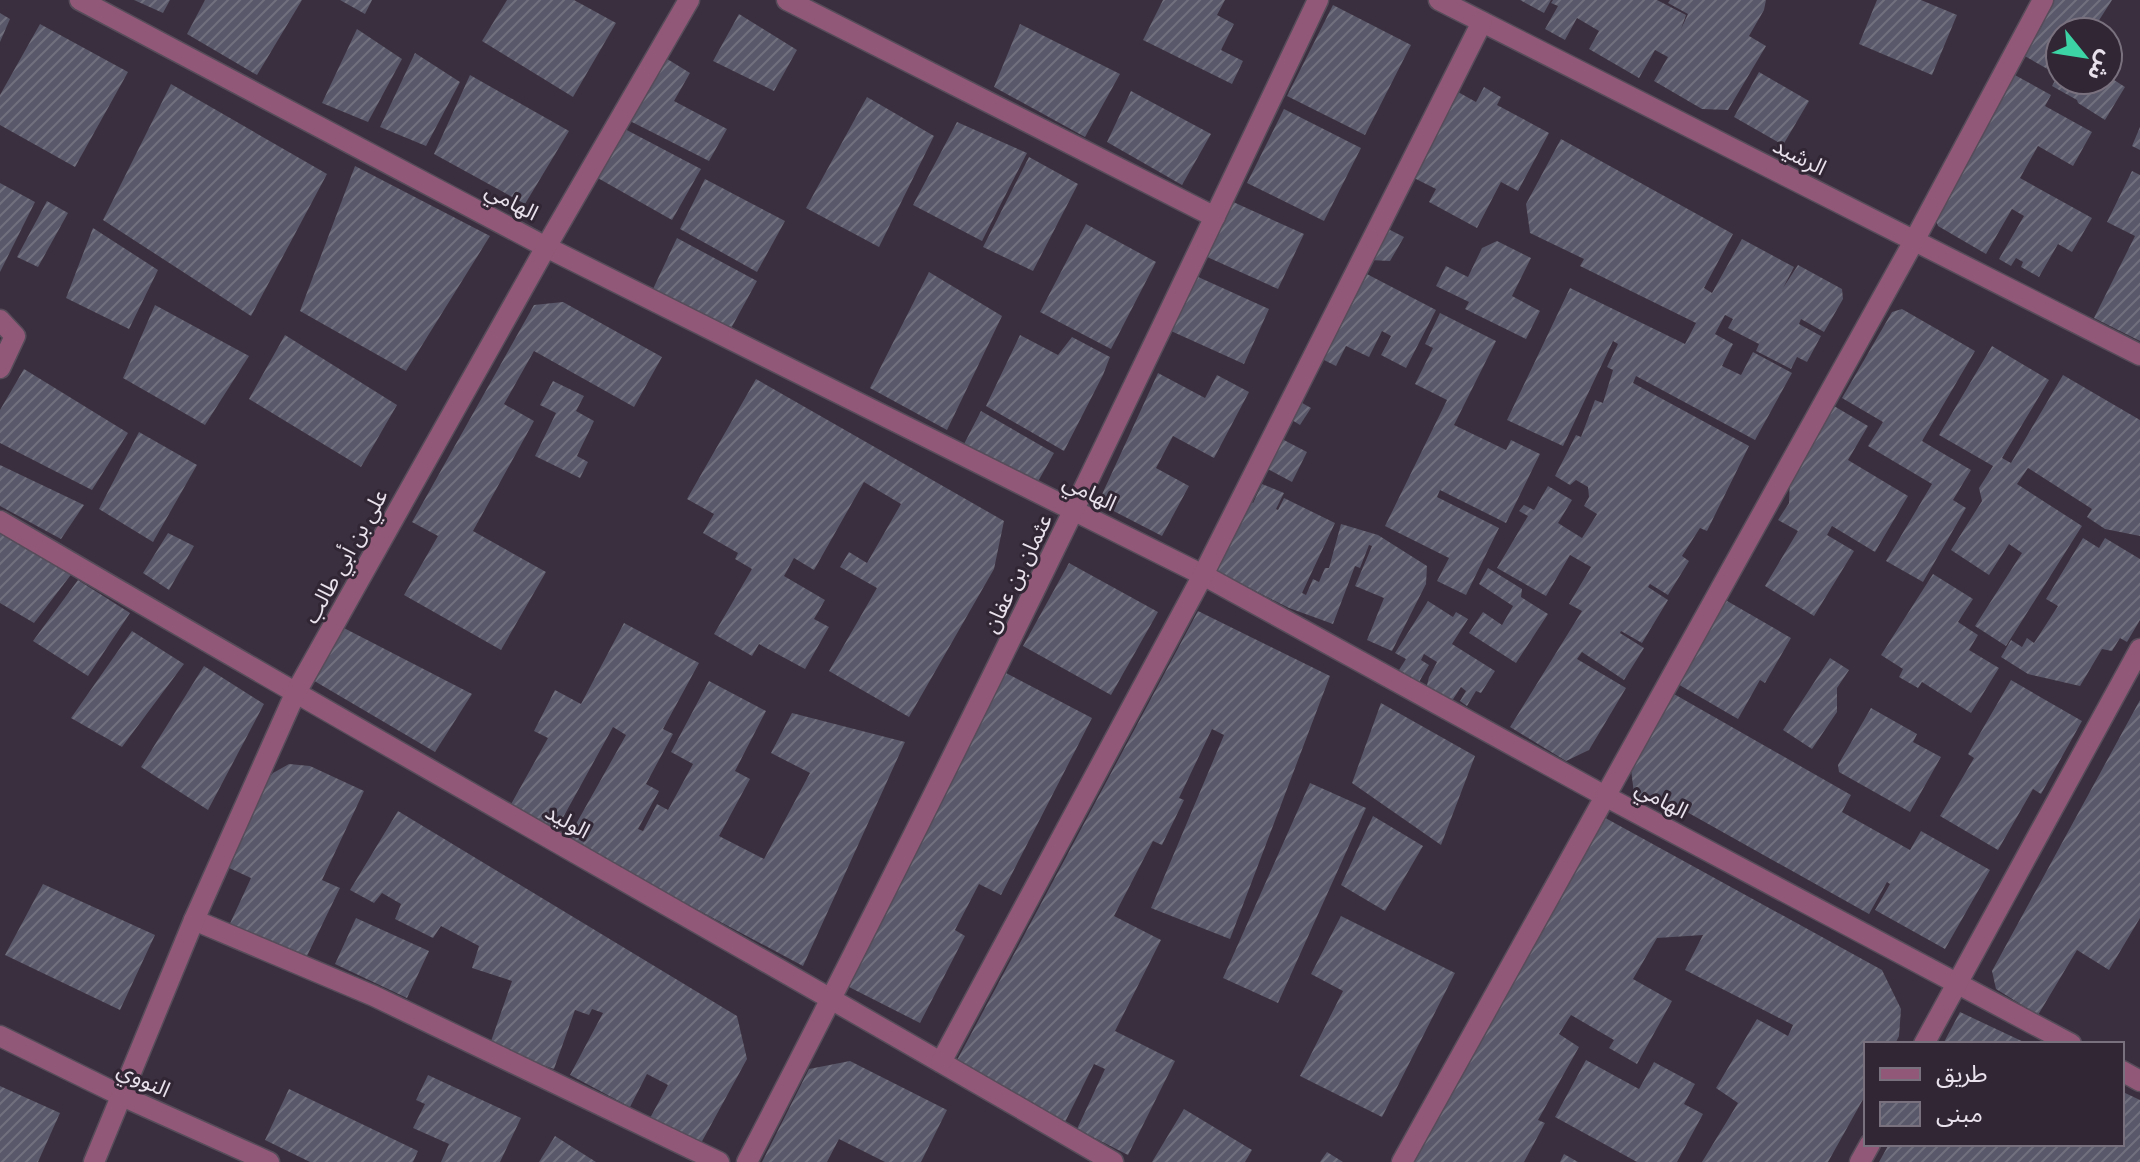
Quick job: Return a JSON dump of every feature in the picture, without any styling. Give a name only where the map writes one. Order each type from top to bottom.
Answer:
[{"type":"street","name":"الهامي","points":[[80,0],[107,6],[546,247],[1203,575],[1605,796],[2067,1042]]},
{"type":"street","name":"علي بن أبي طالب","points":[[94,1162],[194,920],[295,694],[546,247],[689,0]]},
{"type":"street","points":[[787,0],[1215,217]]},
{"type":"street","name":"عثمان بن عفان","points":[[747,1162],[1074,511],[1318,0]]},
{"type":"street","name":"الرشيد","points":[[1439,0],[2140,355]]},
{"type":"street","points":[[1402,1162],[1914,241],[2043,0]]},
{"type":"street","points":[[941,1062],[1203,575],[1482,22]]},
{"type":"street","points":[[0,320],[15,336],[0,368]]},
{"type":"street","name":"الوليد","points":[[0,521],[295,694],[832,998],[1113,1162]]},
{"type":"street","points":[[1925,1042],[2140,649]]},
{"type":"street","points":[[194,920],[374,996],[719,1162]]},
{"type":"street","name":"النووي","points":[[0,1036],[122,1096],[269,1162]]},
{"type":"building","points":[[134,0],[170,0],[163,13]]},
{"type":"building","points":[[205,0],[302,0],[257,75],[187,34]]},
{"type":"building","points":[[340,0],[372,0],[365,14]]},
{"type":"building","points":[[507,0],[574,0],[616,23],[573,97],[482,41]]},
{"type":"building","points":[[1163,0],[1225,0],[1217,15],[1234,24],[1221,50],[1243,61],[1232,84],[1143,40]]},
{"type":"building","points":[[1520,0],[1551,0],[1544,13]]},
{"type":"building","points":[[1553,0],[1657,0],[1686,15],[1681,29],[1688,14],[1668,3],[1670,0],[1766,0],[1764,10],[1749,36],[1766,46],[1728,110],[1702,109],[1654,81],[1668,57],[1655,50],[1639,78],[1589,49],[1599,31],[1577,18],[1565,40],[1545,29],[1558,6],[1551,3]]},
{"type":"building","points":[[1877,0],[1921,0],[1957,15],[1932,75],[1859,44]]},
{"type":"building","points":[[2049,0],[2112,0],[2102,16],[2044,16],[2044,67],[2023,55]]},
{"type":"building","points":[[1333,5],[1411,45],[1365,135],[1287,96]]},
{"type":"building","points":[[0,13],[10,19],[0,42]]},
{"type":"building","points":[[739,14],[797,50],[774,91],[713,61]]},
{"type":"building","points":[[40,24],[128,72],[75,167],[0,125],[0,95]]},
{"type":"building","points":[[1020,24],[1120,74],[1085,137],[994,87]]},
{"type":"building","points":[[357,29],[402,59],[368,122],[322,103]]},
{"type":"building","points":[[415,53],[460,82],[426,146],[380,127]]},
{"type":"building","points":[[664,57],[690,73],[674,101],[727,129],[709,161],[628,120]]},
{"type":"building","points":[[1759,72],[1809,101],[1783,145],[1734,117]]},
{"type":"building","points":[[2013,74],[2044,91],[2044,96],[2050,96],[2045,106],[2092,132],[2073,166],[2038,146],[2020,178],[2092,218],[2072,252],[2058,244],[2039,277],[2021,267],[2023,262],[2016,258],[2011,266],[1999,259],[2024,216],[2012,209],[1986,254],[1938,226],[1933,213]]},
{"type":"building","points":[[470,75],[569,131],[525,204],[434,154]]},
{"type":"building","points":[[171,84],[327,174],[251,316],[103,220]]},
{"type":"building","points":[[1484,87],[1501,97],[1497,105],[1549,133],[1518,191],[1501,182],[1477,228],[1429,202],[1436,189],[1412,177],[1458,92],[1476,102]]},
{"type":"building","points":[[1131,91],[1211,134],[1182,185],[1107,142]]},
{"type":"building","points":[[2070,96],[2120,96],[2105,120]]},
{"type":"building","points":[[867,97],[934,136],[879,247],[806,208]]},
{"type":"building","points":[[1284,109],[1361,148],[1324,221],[1247,183]]},
{"type":"building","points":[[957,122],[1027,153],[982,241],[913,205]]},
{"type":"building","points":[[621,127],[701,169],[672,220],[596,177]]},
{"type":"building","points":[[2140,127],[2140,150],[2132,146]]},
{"type":"building","points":[[1561,139],[1733,234],[1704,288],[1712,293],[1742,239],[1794,267],[1783,288],[1798,265],[1842,289],[1843,299],[1824,332],[1801,319],[1799,324],[1821,336],[1807,362],[1797,357],[1791,369],[1756,351],[1759,344],[1728,328],[1733,319],[1725,315],[1715,334],[1733,344],[1722,366],[1741,375],[1753,352],[1792,373],[1755,440],[1636,376],[1633,383],[1749,446],[1707,531],[1700,528],[1682,556],[1689,561],[1668,595],[1650,584],[1648,587],[1668,600],[1642,643],[1621,631],[1644,648],[1624,680],[1582,652],[1577,659],[1626,688],[1589,750],[1566,761],[1510,727],[1582,611],[1569,604],[1591,567],[1570,555],[1546,596],[1497,568],[1528,516],[1519,511],[1524,505],[1534,510],[1548,486],[1572,500],[1558,523],[1582,538],[1597,514],[1584,506],[1589,497],[1588,487],[1576,480],[1570,485],[1555,476],[1576,435],[1581,437],[1595,400],[1603,403],[1613,370],[1607,367],[1618,344],[1613,341],[1563,446],[1507,420],[1570,288],[1685,344],[1696,323],[1580,266],[1584,259],[1530,233],[1526,204]]},
{"type":"building","points":[[1029,157],[1078,184],[1033,271],[983,247]]},
{"type":"building","points":[[355,166],[490,236],[406,371],[300,311]]},
{"type":"building","points":[[2132,171],[2140,175],[2140,341],[2094,318],[2135,236],[2107,222]]},
{"type":"building","points":[[705,179],[785,221],[757,272],[680,229]]},
{"type":"building","points":[[0,183],[35,202],[0,272]]},
{"type":"building","points":[[47,201],[68,213],[38,267],[17,257]]},
{"type":"building","points":[[1231,201],[1304,234],[1278,289],[1205,256]]},
{"type":"building","points":[[1086,224],[1156,262],[1111,349],[1040,312]]},
{"type":"building","points":[[93,228],[158,270],[129,329],[66,298]]},
{"type":"building","points":[[1388,229],[1404,237],[1390,261],[1370,260]]},
{"type":"building","points":[[677,238],[757,281],[729,332],[653,289]]},
{"type":"building","points":[[1497,241],[1531,258],[1512,296],[1540,311],[1526,339],[1465,309],[1469,302],[1436,286],[1446,266],[1468,277],[1482,248]]},
{"type":"building","points":[[929,272],[1002,316],[947,430],[870,388]]},
{"type":"building","points":[[1363,272],[1436,310],[1406,368],[1381,355],[1391,336],[1382,331],[1369,357],[1346,346],[1336,366],[1320,358]]},
{"type":"building","points":[[1196,276],[1269,309],[1244,364],[1171,331]]},
{"type":"building","points":[[563,302],[662,357],[634,407],[534,351],[504,404],[534,421],[473,531],[546,572],[501,650],[404,595],[438,536],[412,522],[534,305]]},
{"type":"building","points":[[155,305],[249,356],[205,425],[123,378]]},
{"type":"building","points":[[1902,309],[1975,351],[1922,441],[1971,470],[1953,500],[1966,508],[1923,582],[1886,561],[1932,484],[1868,446],[1883,422],[1842,398],[1892,312]]},
{"type":"building","points":[[1440,313],[1496,341],[1454,425],[1506,450],[1511,440],[1540,454],[1506,523],[1440,490],[1437,497],[1499,528],[1466,595],[1437,581],[1449,558],[1385,526],[1447,400],[1415,384],[1433,348],[1425,344]]},
{"type":"building","points":[[285,335],[397,405],[361,467],[249,399]]},
{"type":"building","points":[[1020,335],[1058,355],[1072,337],[1110,357],[1064,451],[986,406]]},
{"type":"building","points":[[1992,346],[2049,380],[2002,458],[2011,463],[2063,375],[2140,420],[2140,536],[2105,529],[2087,517],[2092,509],[2028,468],[2017,484],[2082,526],[2006,646],[1975,626],[2022,553],[2009,544],[1989,575],[1951,550],[1982,501],[1979,488],[1993,466],[1939,435]]},
{"type":"building","points":[[24,369],[128,433],[92,490],[0,443],[0,410]]},
{"type":"building","points":[[1158,373],[1205,398],[1217,375],[1249,392],[1214,458],[1173,436],[1156,468],[1189,486],[1162,536],[1098,503]]},
{"type":"building","points":[[756,379],[1004,521],[994,569],[909,717],[829,671],[877,588],[840,567],[849,552],[867,563],[901,504],[864,482],[814,570],[794,558],[784,576],[825,600],[814,619],[829,627],[805,669],[759,644],[752,656],[714,634],[752,569],[735,559],[738,553],[703,533],[714,514],[687,499]]},
{"type":"building","points":[[553,381],[584,396],[576,411],[594,421],[577,456],[588,462],[580,478],[535,456],[556,413],[540,405]]},
{"type":"building","points":[[1297,400],[1311,408],[1300,425],[1287,417]]},
{"type":"building","points":[[1834,406],[1868,426],[1848,460],[1908,496],[1875,552],[1832,526],[1827,535],[1854,551],[1814,616],[1765,586],[1798,531],[1778,520],[1789,503],[1790,478]]},
{"type":"building","points":[[981,411],[1054,453],[1036,485],[963,446]]},
{"type":"building","points":[[139,432],[197,465],[153,542],[99,509]]},
{"type":"building","points":[[1280,438],[1307,452],[1292,482],[1264,467]]},
{"type":"building","points":[[0,465],[84,505],[61,539],[0,506]]},
{"type":"building","points":[[1262,484],[1284,493],[1276,509],[1284,498],[1335,523],[1302,593],[1306,595],[1313,579],[1319,582],[1325,568],[1329,568],[1341,524],[1378,535],[1427,566],[1426,584],[1392,651],[1367,640],[1384,598],[1355,586],[1372,546],[1369,545],[1360,568],[1355,566],[1333,624],[1289,608],[1212,569],[1247,499],[1253,503]]},
{"type":"building","points":[[0,530],[73,572],[34,623],[0,603]]},
{"type":"building","points":[[168,533],[194,546],[169,590],[143,573]]},
{"type":"building","points":[[2083,538],[2099,548],[2105,538],[2140,559],[2140,620],[2127,642],[2120,638],[2112,651],[2102,649],[2080,686],[2028,674],[2001,657],[2011,640],[2022,647],[2027,638],[2034,643],[2058,606],[2046,599]]},
{"type":"building","points":[[1069,563],[1158,612],[1111,695],[1023,646]]},
{"type":"building","points":[[1488,568],[1522,589],[1521,597],[1548,614],[1516,663],[1469,633],[1483,612],[1502,625],[1513,606],[1479,584]]},
{"type":"building","points":[[1933,574],[1973,599],[1958,622],[1978,635],[1969,650],[1999,668],[1971,713],[1922,682],[1918,688],[1899,677],[1903,669],[1881,655]]},
{"type":"building","points":[[78,580],[130,613],[88,676],[33,641]]},
{"type":"building","points":[[1722,598],[1791,638],[1765,683],[1760,680],[1738,719],[1676,683]]},
{"type":"building","points":[[1428,601],[1453,617],[1456,612],[1468,619],[1452,644],[1495,671],[1481,693],[1476,691],[1467,706],[1460,701],[1466,691],[1461,687],[1450,704],[1426,689],[1437,662],[1424,654],[1421,660],[1429,665],[1419,682],[1399,670],[1406,659],[1395,653]]},
{"type":"building","points":[[1198,611],[1330,676],[1230,939],[1151,908],[1224,735],[1212,729],[1179,798],[1184,800],[1162,845],[1153,841],[1114,916],[1161,940],[1115,1031],[1175,1061],[1128,1155],[1077,1129],[1105,1069],[1094,1064],[1065,1122],[956,1062]]},
{"type":"building","points":[[624,623],[699,663],[663,729],[673,734],[646,784],[659,791],[638,829],[643,831],[657,804],[668,810],[693,764],[671,752],[709,681],[766,711],[735,771],[750,779],[719,836],[764,859],[810,773],[771,753],[792,713],[905,742],[803,966],[567,840],[626,735],[613,727],[555,832],[510,806],[548,738],[534,731],[555,690],[581,704]]},
{"type":"building","points":[[342,627],[472,694],[435,752],[311,679]]},
{"type":"building","points":[[132,631],[184,664],[122,747],[71,718]]},
{"type":"building","points":[[1830,658],[1849,670],[1837,688],[1837,712],[1812,749],[1783,730]]},
{"type":"building","points":[[204,666],[264,704],[208,810],[141,767]]},
{"type":"building","points":[[1004,672],[1092,718],[1001,895],[979,884],[955,930],[965,936],[920,1023],[849,987]]},
{"type":"building","points":[[2011,680],[2082,721],[2041,794],[2033,789],[1998,850],[1940,816],[1974,758],[1968,754]]},
{"type":"building","points":[[1674,694],[1851,795],[1842,812],[1910,850],[1921,831],[1990,870],[1945,949],[1875,910],[1890,884],[1887,882],[1869,914],[1678,807],[1673,815],[1634,794],[1631,769]]},
{"type":"building","points":[[2140,700],[2140,918],[2109,970],[2077,950],[2038,1015],[1996,989],[1992,971]]},
{"type":"building","points":[[1381,703],[1475,756],[1441,845],[1352,783]]},
{"type":"building","points":[[1871,708],[1917,734],[1913,742],[1941,757],[1910,812],[1839,772],[1838,765]]},
{"type":"building","points":[[289,764],[310,766],[364,791],[322,880],[340,888],[304,962],[227,930],[251,878],[225,866],[260,789],[273,773]]},
{"type":"building","points":[[1310,783],[1366,808],[1278,1003],[1223,978]]},
{"type":"building","points":[[398,811],[737,1016],[747,1059],[700,1145],[650,1118],[668,1085],[647,1074],[630,1107],[570,1075],[603,1013],[592,1009],[589,1015],[575,1010],[554,1069],[489,1047],[512,981],[472,968],[479,946],[441,926],[433,938],[395,919],[401,904],[382,893],[374,903],[350,890]]},
{"type":"building","points":[[1600,815],[1882,970],[1901,1009],[1896,1042],[1864,1042],[1864,1098],[1828,1162],[1702,1162],[1738,1103],[1716,1088],[1757,1019],[1788,1036],[1793,1025],[1685,970],[1703,935],[1657,938],[1633,979],[1672,1001],[1637,1064],[1609,1048],[1614,1040],[1571,1015],[1559,1034],[1579,1047],[1538,1120],[1545,1123],[1524,1162],[1408,1162]]},
{"type":"building","points":[[1373,816],[1423,846],[1385,911],[1341,885]]},
{"type":"building","points":[[43,884],[155,935],[120,1010],[5,955]]},
{"type":"building","points":[[1341,916],[1455,973],[1382,1117],[1300,1076],[1343,991],[1311,974]]},
{"type":"building","points":[[356,918],[429,951],[407,998],[335,964]]},
{"type":"building","points":[[1960,1012],[2024,1042],[1944,1042]]},
{"type":"building","points":[[1586,1060],[1639,1089],[1654,1062],[1695,1084],[1684,1104],[1703,1114],[1677,1162],[1637,1162],[1555,1117]]},
{"type":"building","points":[[850,1061],[947,1110],[921,1162],[885,1162],[839,1139],[827,1162],[762,1162],[809,1069]]},
{"type":"building","points":[[428,1075],[521,1118],[500,1162],[441,1162],[449,1144],[413,1128],[425,1104],[416,1100]]},
{"type":"building","points":[[0,1086],[60,1113],[38,1162],[0,1162]]},
{"type":"building","points":[[289,1089],[418,1151],[413,1162],[310,1162],[265,1140]]},
{"type":"building","points":[[2124,1092],[2140,1100],[2140,1162],[1879,1162],[1888,1146],[2124,1146]]},
{"type":"building","points":[[1184,1109],[1252,1150],[1245,1162],[1152,1162]]},
{"type":"building","points":[[555,1136],[596,1162],[539,1162]]},
{"type":"building","points":[[1327,1152],[1343,1162],[1320,1162]]},
{"type":"building","points":[[1564,1154],[1578,1162],[1560,1162]]}]
